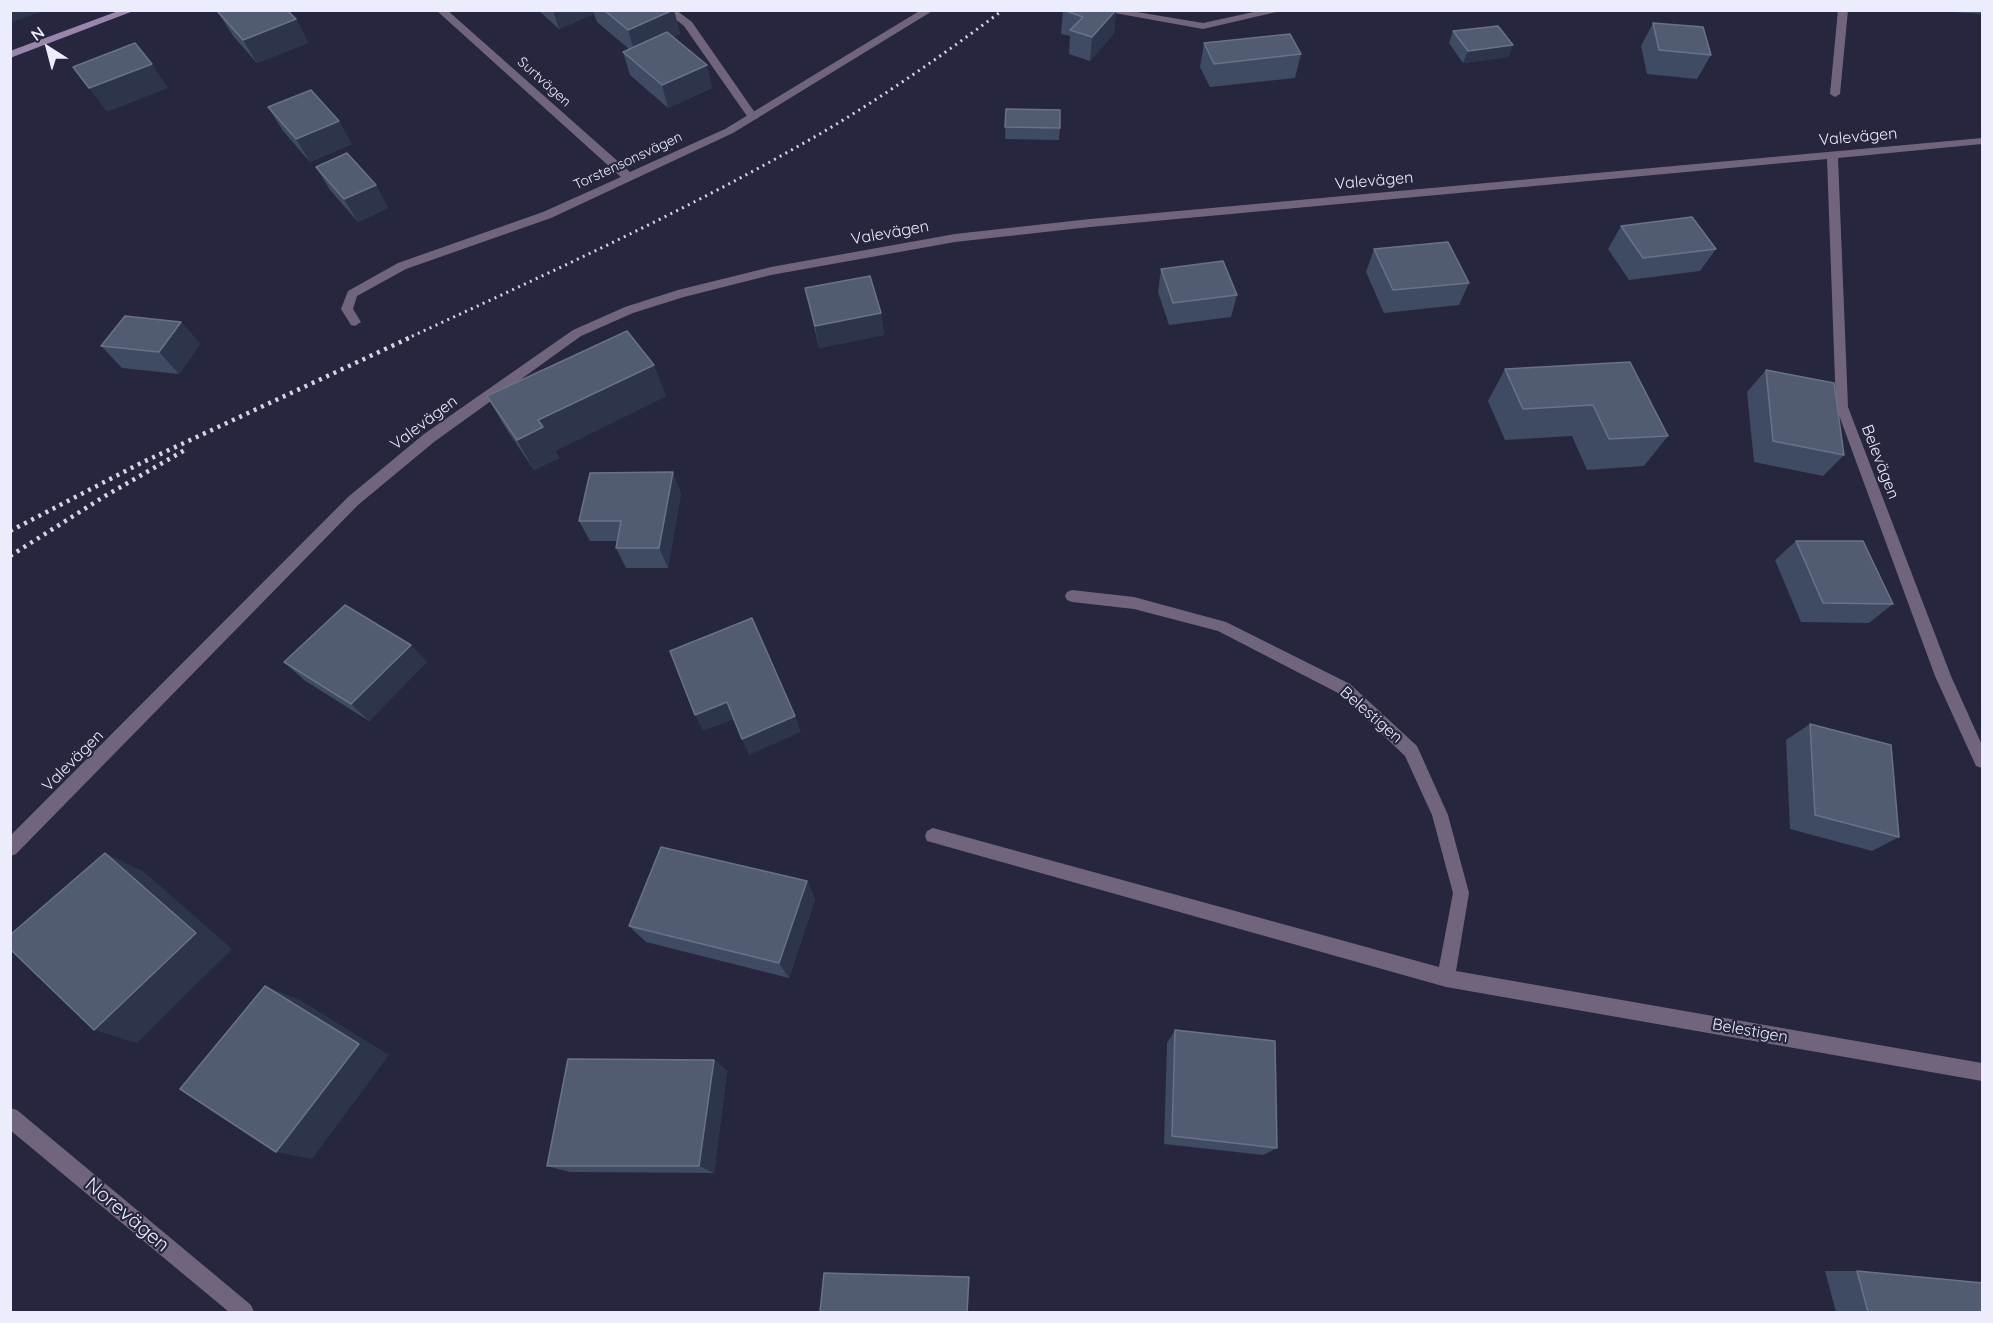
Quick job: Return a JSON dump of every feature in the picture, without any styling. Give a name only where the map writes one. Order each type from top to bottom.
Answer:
[{"type":"street","points":[[10,55],[131,10]]},
{"type":"street","name":"Surtvägen","points":[[441,10],[628,177]]},
{"type":"street","points":[[669,10],[688,24],[753,117]]},
{"type":"street","name":"Torstensonsvägen","points":[[355,322],[347,309],[352,294],[402,266],[547,215],[729,131],[929,10]]},
{"type":"street","points":[[1103,10],[1203,26],[1280,10]]},
{"type":"street","points":[[1835,94],[1843,10]]},
{"type":"street","name":"Valevägen","points":[[10,848],[353,501],[429,438],[577,333],[629,310],[682,293],[771,271],[955,238],[1090,223],[1983,141]]},
{"type":"street","name":"Belevägen","points":[[1832,156],[1842,407],[1943,676],[1983,761]]},
{"type":"street","name":"Belestigen","points":[[1072,596],[1134,603],[1221,626],[1345,689],[1411,751],[1440,815],[1461,893],[1446,978]]},
{"type":"street","name":"Belestigen","points":[[933,836],[1446,978],[1983,1072]]},
{"type":"street","name":"Norevägen","points":[[10,1117],[244,1312]]},
{"type":"building","points":[[223,10],[287,10],[296,19],[243,40],[218,12]]},
{"type":"building","points":[[604,10],[673,10],[628,30]]},
{"type":"building","points":[[1063,10],[1116,10],[1092,37],[1070,30],[1083,17]]},
{"type":"building","points":[[1653,23],[1703,27],[1711,55],[1659,50]]},
{"type":"building","points":[[1498,26],[1513,45],[1468,51],[1453,31]]},
{"type":"building","points":[[667,32],[707,65],[662,85],[623,52]]},
{"type":"building","points":[[1290,34],[1301,54],[1214,64],[1204,43]]},
{"type":"building","points":[[135,43],[152,64],[89,88],[73,67]]},
{"type":"building","points":[[311,90],[339,121],[296,139],[268,107]]},
{"type":"building","points":[[1006,109],[1060,110],[1060,128],[1005,127]]},
{"type":"building","points":[[347,153],[376,185],[344,199],[316,167]]},
{"type":"building","points":[[1692,217],[1716,249],[1643,258],[1621,226]]},
{"type":"building","points":[[1448,242],[1469,283],[1393,290],[1374,249]]},
{"type":"building","points":[[1223,261],[1237,295],[1173,303],[1161,269]]},
{"type":"building","points":[[870,276],[881,313],[815,326],[805,288]]},
{"type":"building","points":[[125,316],[181,322],[159,352],[101,346]]},
{"type":"building","points":[[627,331],[654,365],[538,420],[543,427],[517,440],[487,396]]},
{"type":"building","points":[[1630,362],[1668,436],[1609,439],[1593,405],[1523,409],[1505,369]]},
{"type":"building","points":[[1766,370],[1834,383],[1844,455],[1773,441]]},
{"type":"building","points":[[673,472],[659,548],[616,548],[621,521],[579,521],[590,473]]},
{"type":"building","points":[[1796,541],[1863,541],[1893,604],[1823,603]]},
{"type":"building","points":[[345,605],[411,645],[351,704],[284,662]]},
{"type":"building","points":[[752,618],[795,716],[742,739],[727,702],[695,715],[670,651]]},
{"type":"building","points":[[1810,724],[1891,745],[1899,837],[1815,815]]},
{"type":"building","points":[[661,847],[807,881],[779,963],[629,926]]},
{"type":"building","points":[[105,853],[196,933],[94,1030],[10,949],[10,935]]},
{"type":"building","points":[[265,986],[359,1044],[276,1152],[180,1089]]},
{"type":"building","points":[[1175,1030],[1275,1041],[1277,1148],[1172,1136]]},
{"type":"building","points":[[568,1059],[714,1060],[699,1166],[547,1166]]},
{"type":"building","points":[[1857,1271],[1983,1283],[1983,1312],[1868,1312]]},
{"type":"building","points":[[824,1273],[969,1277],[967,1312],[820,1312]]},
{"type":"railway","points":[[406,339],[620,239],[778,157],[874,100],[1003,10]]},
{"type":"railway","points":[[10,531],[141,463],[409,338]]},
{"type":"railway","points":[[10,556],[105,496],[185,450]]}]
